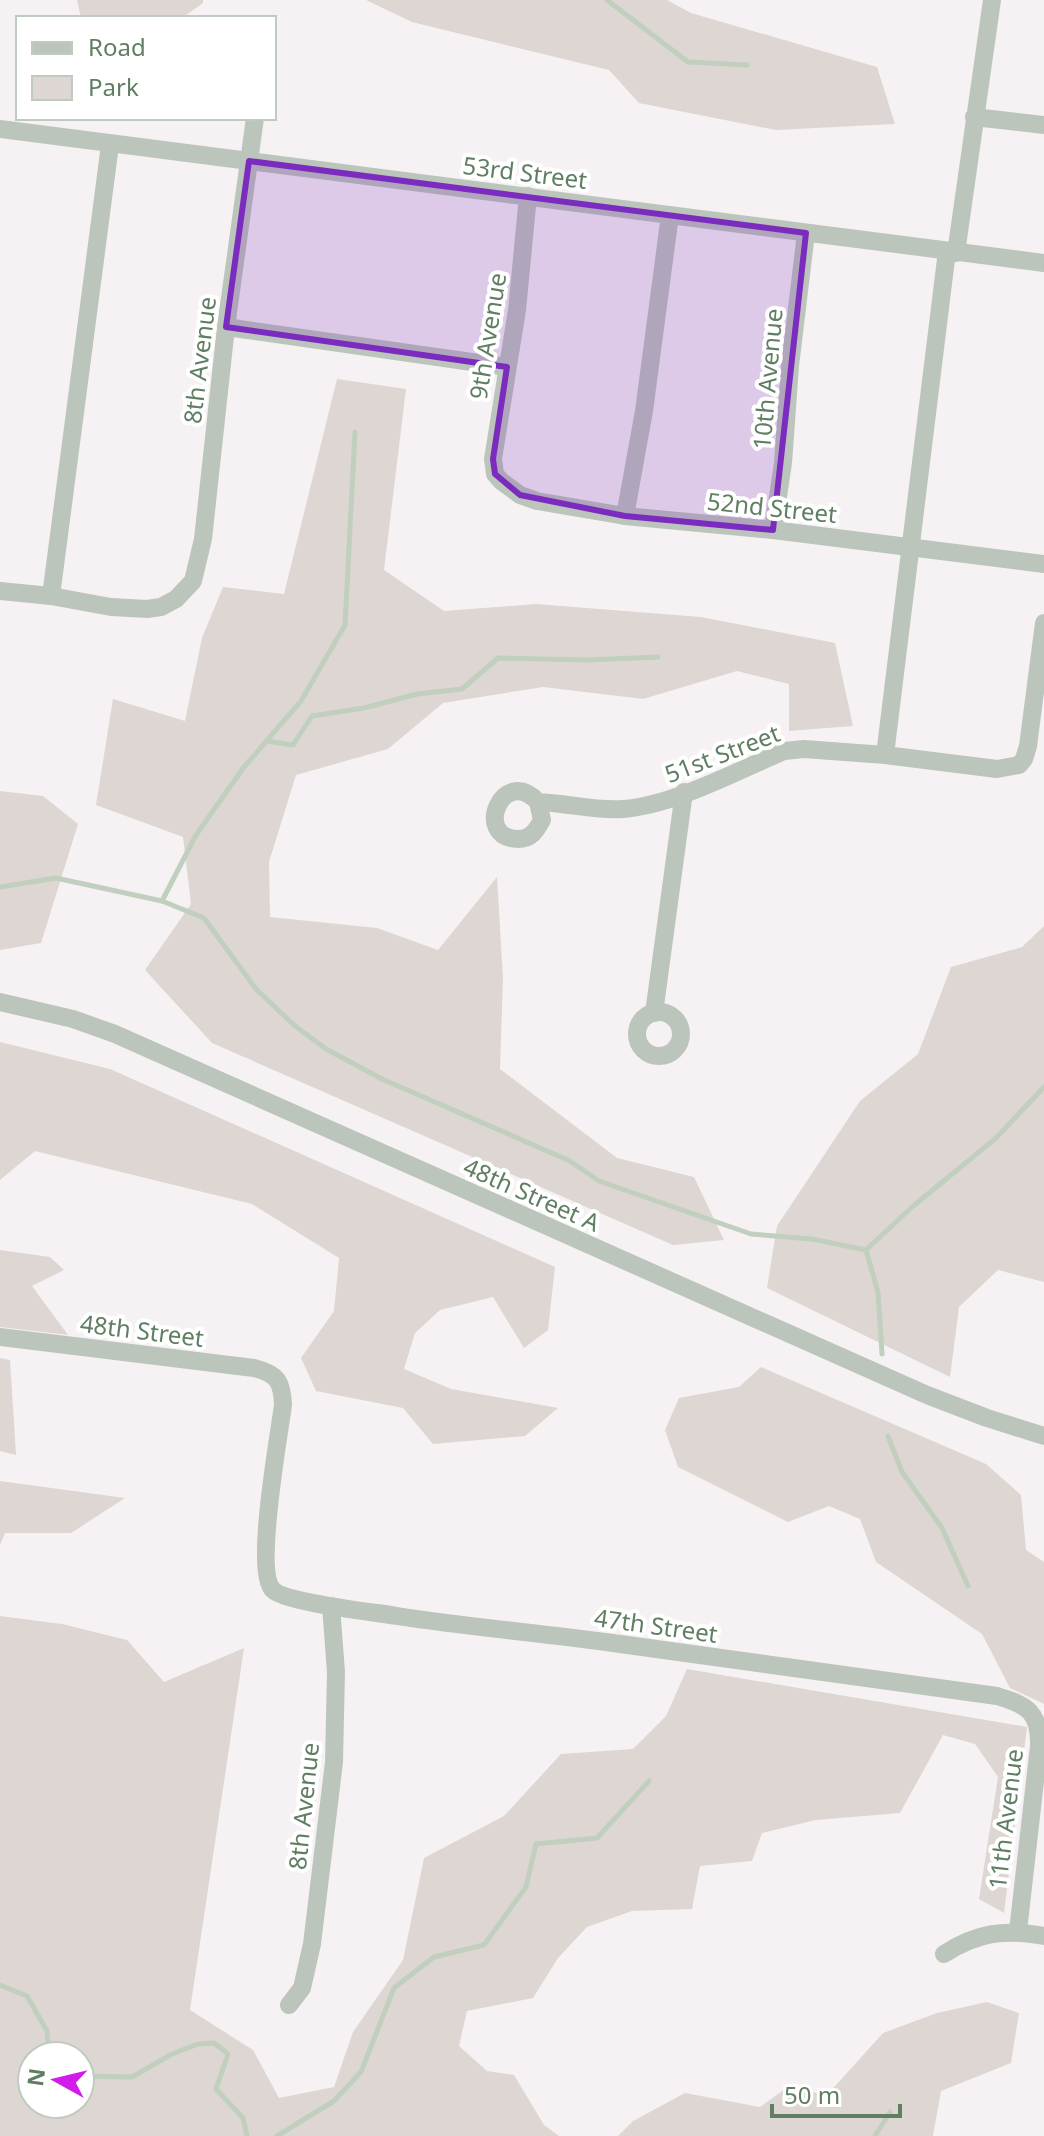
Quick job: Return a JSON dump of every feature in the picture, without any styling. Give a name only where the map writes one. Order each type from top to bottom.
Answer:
[{"type":"street","points":[[885,755],[952,252],[992,0]]},
{"type":"street","points":[[974,117],[1044,125]]},
{"type":"street","name":"8th Avenue","points":[[51,596],[132,609],[161,607],[176,599],[193,581],[203,539],[226,327],[255,120]]},
{"type":"street","name":"53rd Street","points":[[0,129],[1044,263]]},
{"type":"street","points":[[0,591],[51,596],[110,145]]},
{"type":"street","name":"9th Avenue","points":[[501,481],[495,474],[493,459],[517,310],[528,196]]},
{"type":"street","points":[[625,516],[642,425],[670,215]]},
{"type":"street","name":"10th Avenue","points":[[773,530],[783,463],[790,366],[806,233]]},
{"type":"street","points":[[226,327],[507,367]]},
{"type":"street","name":"52nd Street","points":[[501,481],[520,495],[537,501],[625,516],[773,530],[1044,564]]},
{"type":"street","name":"51st Street","points":[[538,802],[597,810],[622,809],[662,801],[784,751],[885,755],[987,768],[1012,768],[1019,765],[1028,746],[1044,623]]},
{"type":"street","points":[[654,1013],[684,792]]},
{"type":"street","name":"48th Street A","points":[[0,1002],[73,1019],[115,1034],[927,1395],[1044,1436]]},
{"type":"street","name":"48th Street","points":[[0,1337],[254,1368],[276,1377],[282,1390],[283,1405],[268,1517],[265,1573],[272,1589]]},
{"type":"street","name":"47th Street","points":[[272,1589],[279,1594],[331,1606],[997,1696],[1015,1701],[1032,1713]]},
{"type":"street","name":"8th Avenue","points":[[289,2005],[302,1988],[312,1944],[334,1762],[336,1672],[331,1606]]},
{"type":"street","name":"11th Avenue","points":[[1018,1931],[1039,1746],[1039,1733],[1032,1713]]},
{"type":"street","points":[[944,1954],[958,1945],[989,1934],[1018,1931],[1044,1936]]},
{"type":"highlighted area","points":[[249,161],[806,233],[773,530],[625,516],[520,495],[495,474],[493,459],[507,367],[226,327]]},
{"type":"green space","points":[[77,0],[203,0],[185,16],[81,16]]},
{"type":"green space","points":[[366,0],[667,0],[691,13],[877,67],[895,124],[776,130],[639,103],[609,70],[412,22]]},
{"type":"green space","points":[[337,379],[406,389],[384,570],[444,611],[536,604],[701,617],[835,643],[853,726],[789,731],[789,684],[737,671],[643,699],[543,687],[443,703],[388,749],[296,775],[269,862],[270,917],[377,928],[438,950],[497,877],[503,978],[500,1069],[617,1158],[694,1177],[724,1240],[673,1245],[212,1043],[145,970],[191,904],[183,837],[96,805],[113,699],[185,721],[202,638],[223,587],[284,594]]},
{"type":"green space","points":[[0,791],[43,796],[78,824],[41,943],[0,950]]},
{"type":"green space","points":[[1044,926],[1044,1282],[998,1270],[959,1307],[950,1377],[767,1288],[777,1226],[860,1101],[918,1054],[951,967],[1022,947]]},
{"type":"green space","points":[[0,1042],[110,1069],[555,1267],[548,1330],[524,1348],[493,1297],[440,1310],[415,1333],[404,1369],[451,1389],[558,1408],[525,1436],[433,1444],[403,1408],[316,1391],[301,1358],[334,1311],[339,1258],[252,1204],[35,1151],[0,1180]]},
{"type":"green space","points":[[0,1250],[50,1257],[64,1270],[32,1286],[68,1335],[0,1327]]},
{"type":"green space","points":[[0,1358],[10,1360],[16,1455],[0,1451]]},
{"type":"green space","points":[[761,1367],[986,1464],[1021,1495],[1026,1550],[1044,1562],[1044,1704],[1010,1688],[982,1634],[876,1562],[860,1519],[829,1506],[788,1522],[678,1467],[665,1430],[679,1398],[739,1387]]},
{"type":"green space","points":[[0,1481],[125,1498],[71,1533],[5,1533],[0,1545]]},
{"type":"green space","points":[[0,1616],[62,1624],[127,1640],[164,1682],[244,1648],[190,2010],[253,2050],[279,2098],[334,2087],[353,2032],[403,1960],[424,1858],[504,1816],[561,1754],[633,1749],[666,1716],[687,1669],[1027,1727],[1004,1913],[979,1899],[998,1777],[975,1744],[943,1735],[900,1813],[816,1820],[762,1833],[752,1861],[700,1866],[692,1909],[632,1911],[587,1927],[558,1958],[533,1998],[467,2011],[459,2046],[487,2071],[514,2075],[544,2125],[559,2136],[0,2136]]},
{"type":"green space","points":[[987,2002],[1019,2013],[1011,2063],[941,2091],[933,2136],[618,2136],[633,2121],[685,2093],[760,2107],[788,2087],[827,2095],[883,2033],[937,2013]]},
{"type":"waterway","points":[[607,0],[688,62],[747,65]]},
{"type":"waterway","points":[[162,901],[196,835],[244,767],[301,701],[345,625],[355,432]]},
{"type":"waterway","points":[[266,741],[293,745],[312,716],[364,708],[417,694],[462,689],[498,658],[587,660],[658,657]]},
{"type":"waterway","points":[[0,887],[56,878],[162,901],[204,918],[256,989],[295,1026],[326,1049],[382,1079],[570,1161],[599,1181],[751,1234],[812,1239],[866,1250],[912,1207],[996,1138],[1044,1087]]},
{"type":"waterway","points":[[866,1250],[878,1292],[882,1354]]},
{"type":"waterway","points":[[888,1436],[902,1472],[942,1528],[968,1586]]},
{"type":"waterway","points":[[277,2136],[334,2101],[361,2072],[394,1988],[434,1957],[484,1945],[526,1887],[536,1844],[597,1838],[649,1781]]},
{"type":"waterway","points":[[0,1985],[27,1996],[47,2031],[48,2040]]},
{"type":"waterway","points":[[96,2076],[132,2077],[172,2054],[198,2044],[214,2043],[228,2054],[216,2089],[243,2118],[247,2136]]},
{"type":"waterway","points":[[875,2136],[890,2112]]}]
